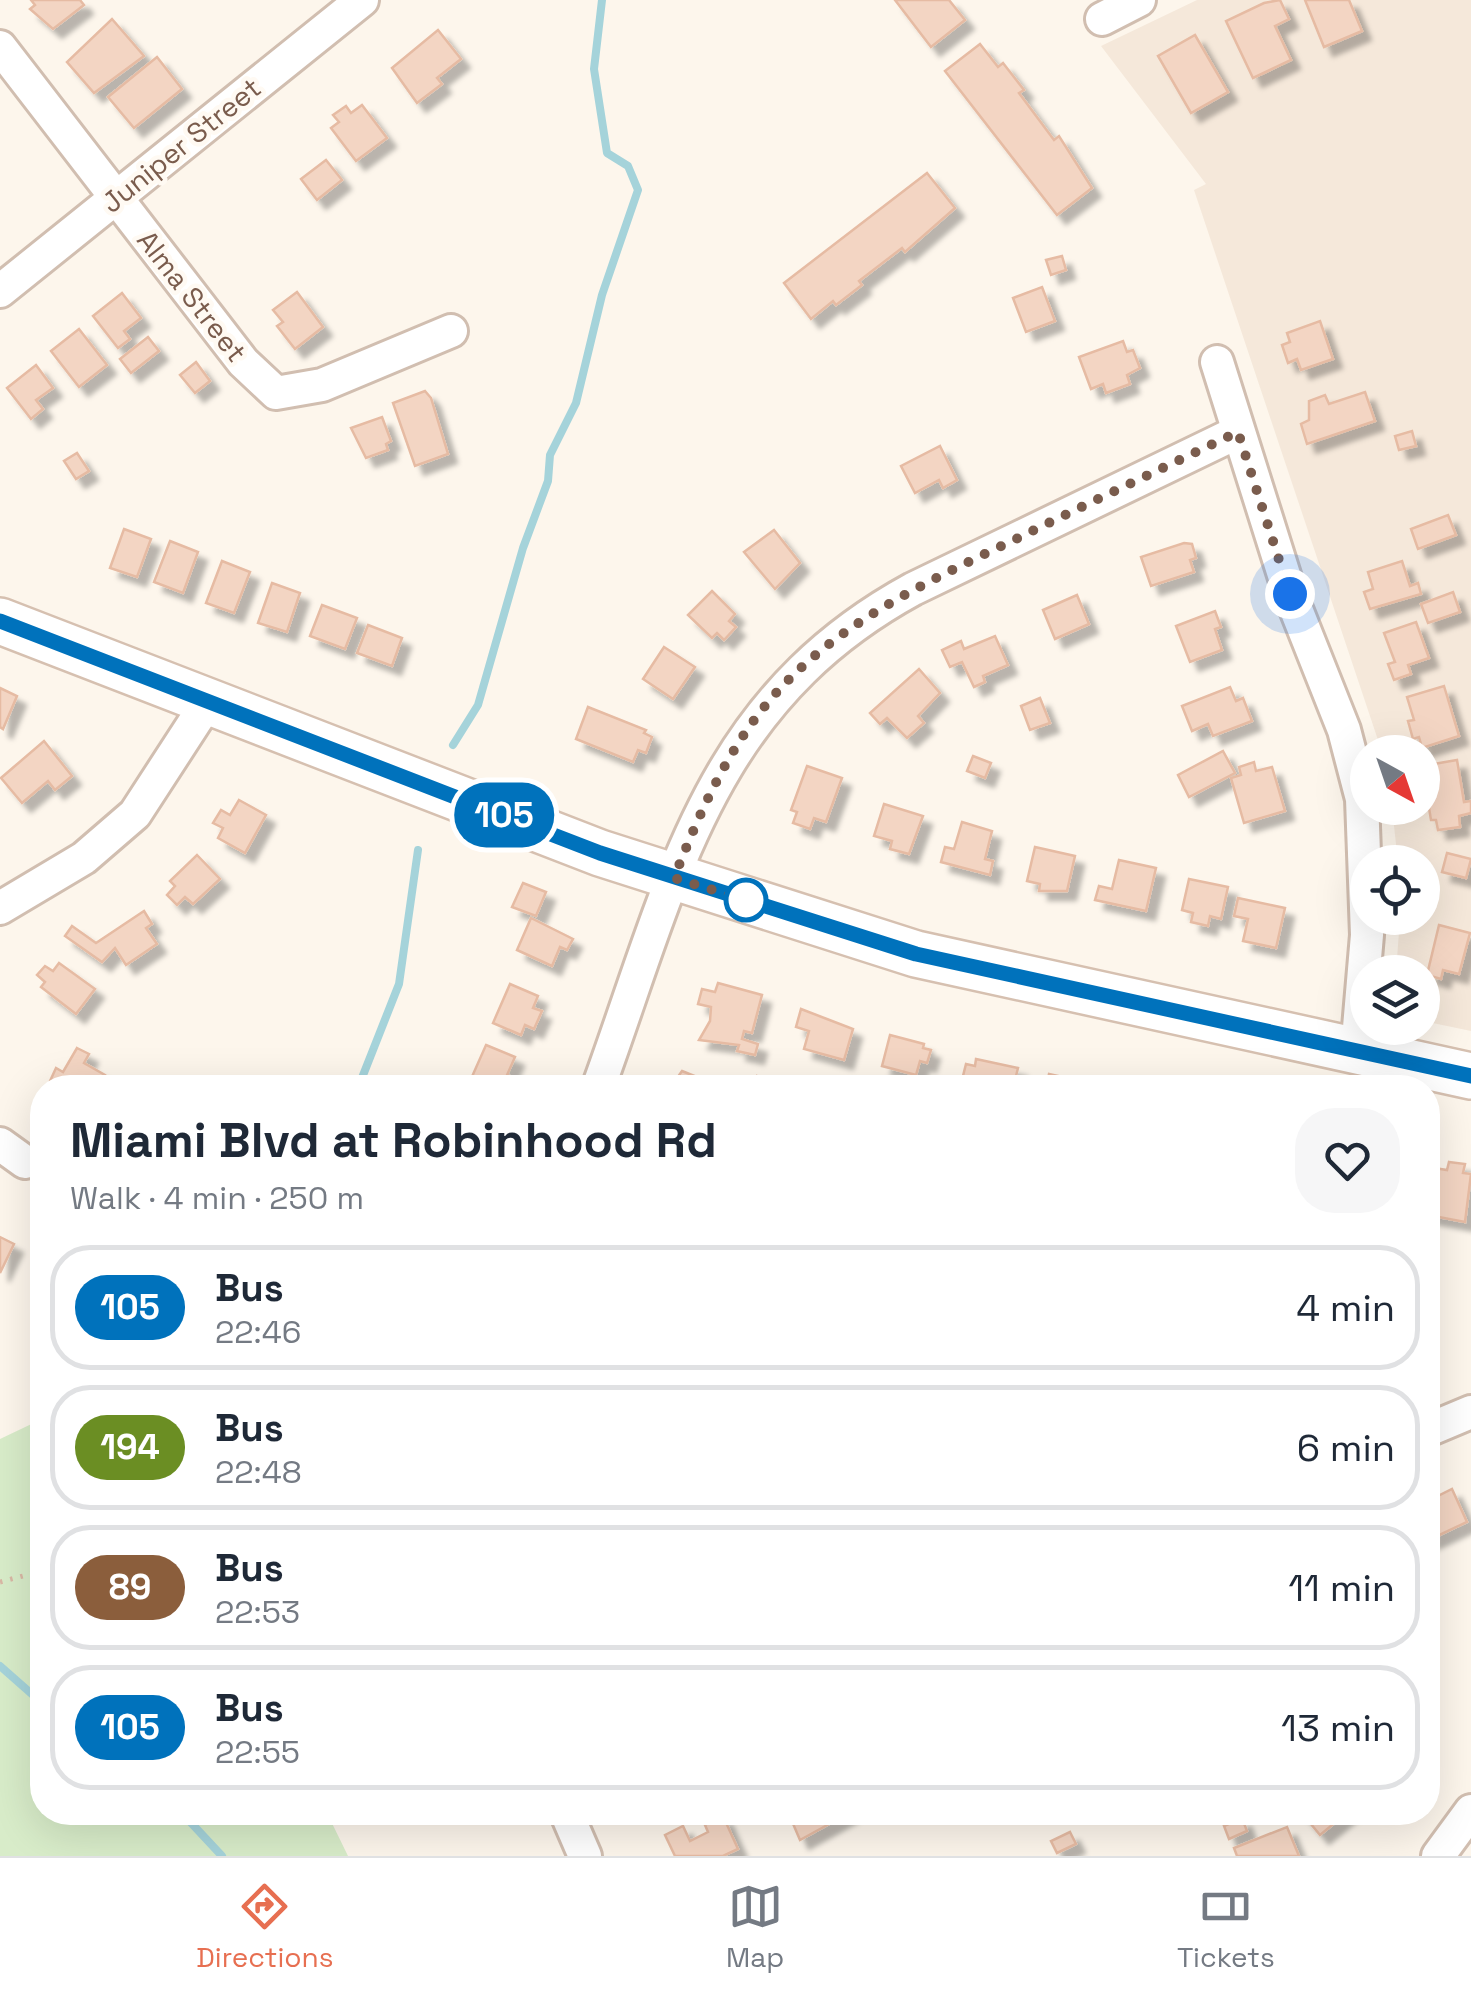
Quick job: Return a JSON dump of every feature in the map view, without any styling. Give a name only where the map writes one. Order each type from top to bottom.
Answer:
[{"type":"main road","points":[[0,621],[674,878],[974,968],[1471,1076]]},
{"type":"street","name":"Juniper Street","points":[[0,291],[362,0]]},
{"type":"street","points":[[1102,19],[1139,0]]},
{"type":"street","name":"Alma Street","points":[[0,47],[243,362],[281,395],[322,385],[451,331]]},
{"type":"street","points":[[1216,362],[1290,594],[1344,730],[1362,799],[1367,936],[1358,1051]]},
{"type":"street","points":[[603,1075],[674,878],[713,786],[736,745],[776,694],[831,643],[913,588],[1238,432]]},
{"type":"street","points":[[0,908],[93,852],[135,814],[210,700]]},
{"type":"street","points":[[1440,1425],[1471,1412]]},
{"type":"street","points":[[1438,1856],[1471,1811]]},
{"type":"street","points":[[571,1825],[584,1856]]},
{"type":"path","points":[[0,1582],[30,1573]]},
{"type":"shaded area","points":[[1197,0],[1471,0],[1471,1031],[1440,1025],[1440,955],[1397,955],[1399,935],[1440,935],[1440,845],[1396,845],[1394,825],[1440,825],[1440,735],[1376,735],[1194,190],[1206,184],[1101,46]]},
{"type":"green space","points":[[30,1425],[30,1825],[333,1825],[348,1856],[0,1856],[0,1439]]},
{"type":"building","points":[[31,0],[80,0],[84,5],[53,29],[30,9],[35,5]]},
{"type":"building","points":[[895,0],[949,0],[965,20],[931,47]]},
{"type":"building","points":[[1280,0],[1289,19],[1275,26],[1291,60],[1253,78],[1226,21],[1264,3]]},
{"type":"building","points":[[1305,0],[1349,0],[1362,31],[1324,47]]},
{"type":"building","points":[[112,19],[144,56],[94,93],[67,62]]},
{"type":"building","points":[[438,30],[461,59],[437,78],[442,84],[417,103],[392,68]]},
{"type":"building","points":[[1195,35],[1228,92],[1191,113],[1158,56]]},
{"type":"building","points":[[980,44],[998,67],[1003,63],[1024,90],[1019,93],[1054,140],[1059,136],[1092,188],[1057,215],[945,71]]},
{"type":"building","points":[[157,57],[182,89],[134,128],[108,97]]},
{"type":"building","points":[[362,105],[387,138],[356,161],[331,128],[339,122],[333,115],[346,106],[351,113]]},
{"type":"building","points":[[326,160],[342,180],[317,200],[301,179]]},
{"type":"building","points":[[927,173],[955,208],[905,252],[902,248],[859,281],[862,285],[811,319],[784,283]]},
{"type":"building","points":[[1062,256],[1066,270],[1051,275],[1046,260]]},
{"type":"building","points":[[1042,287],[1055,321],[1026,332],[1013,298]]},
{"type":"building","points":[[297,292],[323,327],[295,349],[277,326],[283,322],[273,310]]},
{"type":"building","points":[[122,293],[141,318],[124,331],[130,339],[118,348],[93,316]]},
{"type":"building","points":[[1320,321],[1333,359],[1301,370],[1297,359],[1288,363],[1282,345],[1290,342],[1287,333]]},
{"type":"building","points":[[79,329],[107,365],[79,387],[51,351]]},
{"type":"building","points":[[148,337],[159,351],[131,373],[120,359]]},
{"type":"building","points":[[1123,341],[1127,352],[1133,350],[1140,368],[1127,375],[1130,384],[1106,393],[1103,384],[1091,389],[1079,357]]},
{"type":"building","points":[[196,362],[210,381],[195,393],[180,375]]},
{"type":"building","points":[[36,365],[53,388],[36,400],[43,409],[31,419],[7,388]]},
{"type":"building","points":[[425,391],[431,398],[448,454],[415,466],[393,403]]},
{"type":"building","points":[[1365,392],[1375,421],[1307,444],[1301,424],[1309,420],[1309,401],[1325,395],[1329,404]]},
{"type":"building","points":[[382,417],[391,441],[386,444],[388,450],[366,458],[351,428]]},
{"type":"building","points":[[1412,431],[1416,446],[1399,450],[1395,436]]},
{"type":"building","points":[[940,446],[957,480],[943,488],[939,480],[915,493],[901,466]]},
{"type":"building","points":[[77,453],[89,471],[76,479],[64,461]]},
{"type":"building","points":[[1448,515],[1456,535],[1418,549],[1411,529]]},
{"type":"building","points":[[124,529],[151,539],[137,577],[110,568]]},
{"type":"building","points":[[774,530],[800,563],[775,589],[744,552]]},
{"type":"building","points":[[170,541],[198,552],[183,593],[154,582]]},
{"type":"building","points":[[1192,544],[1196,558],[1190,560],[1194,572],[1151,586],[1141,557]]},
{"type":"building","points":[[222,561],[250,572],[234,613],[206,603]]},
{"type":"building","points":[[1402,561],[1410,586],[1418,583],[1421,594],[1370,609],[1364,592],[1373,589],[1368,572]]},
{"type":"building","points":[[272,583],[300,593],[287,632],[258,623]]},
{"type":"building","points":[[712,591],[735,614],[729,621],[736,627],[724,640],[717,633],[712,638],[688,615]]},
{"type":"building","points":[[1453,592],[1460,612],[1428,623],[1421,604]]},
{"type":"building","points":[[1077,595],[1089,624],[1055,639],[1043,610]]},
{"type":"building","points":[[322,605],[357,618],[345,649],[310,636]]},
{"type":"building","points":[[1215,611],[1221,627],[1215,629],[1222,650],[1190,662],[1176,626]]},
{"type":"building","points":[[1416,622],[1429,658],[1408,665],[1411,674],[1394,680],[1388,664],[1395,662],[1384,633]]},
{"type":"building","points":[[368,625],[402,638],[392,666],[357,653]]},
{"type":"building","points":[[995,636],[1008,665],[983,676],[985,682],[974,687],[962,662],[950,667],[942,650],[961,641],[964,649]]},
{"type":"building","points":[[664,647],[695,667],[673,699],[643,679]]},
{"type":"building","points":[[919,669],[940,693],[918,716],[924,723],[907,738],[887,718],[880,724],[870,713]]},
{"type":"building","points":[[1444,686],[1459,736],[1440,742],[1440,735],[1412,735],[1408,721],[1414,720],[1407,697]]},
{"type":"building","points":[[1230,687],[1236,701],[1243,698],[1252,721],[1213,736],[1208,724],[1192,731],[1182,706]]},
{"type":"building","points":[[0,688],[17,696],[3,729],[0,727]]},
{"type":"building","points":[[1040,698],[1050,723],[1030,730],[1021,706]]},
{"type":"building","points":[[588,707],[646,730],[644,733],[652,737],[646,753],[638,750],[633,762],[576,739]]},
{"type":"building","points":[[44,741],[72,776],[55,790],[48,781],[22,803],[1,778]]},
{"type":"building","points":[[1223,751],[1235,773],[1189,797],[1178,775]]},
{"type":"building","points":[[973,756],[991,763],[985,778],[967,771]]},
{"type":"building","points":[[1457,760],[1464,802],[1471,801],[1471,813],[1459,816],[1460,827],[1438,830],[1440,763]]},
{"type":"building","points":[[1254,762],[1256,771],[1272,767],[1285,811],[1244,823],[1231,778],[1241,775],[1239,767]]},
{"type":"building","points":[[807,766],[842,778],[826,822],[814,818],[810,829],[793,823],[797,812],[791,810]]},
{"type":"building","points":[[239,800],[266,815],[245,853],[218,838],[223,828],[213,823],[221,810],[230,815]]},
{"type":"building","points":[[884,804],[923,816],[909,854],[890,849],[892,841],[874,836]]},
{"type":"building","points":[[962,822],[992,831],[985,859],[993,861],[990,875],[941,862],[945,847],[954,849]]},
{"type":"building","points":[[1035,847],[1075,856],[1067,891],[1039,891],[1040,884],[1027,881]]},
{"type":"building","points":[[1447,853],[1471,859],[1466,878],[1442,872]]},
{"type":"building","points":[[197,855],[220,879],[193,904],[185,897],[177,905],[167,895],[175,886],[170,881]]},
{"type":"building","points":[[1119,860],[1156,868],[1146,911],[1095,900],[1099,886],[1112,889]]},
{"type":"building","points":[[1189,879],[1228,887],[1221,919],[1210,916],[1208,926],[1191,922],[1193,913],[1182,910]]},
{"type":"building","points":[[523,883],[546,892],[536,916],[512,907]]},
{"type":"building","points":[[1238,898],[1285,908],[1276,948],[1243,941],[1248,919],[1234,916]]},
{"type":"building","points":[[144,911],[152,924],[146,928],[157,944],[126,965],[115,948],[102,962],[65,936],[72,926],[96,943]]},
{"type":"building","points":[[531,918],[573,939],[567,950],[560,947],[552,966],[517,950]]},
{"type":"building","points":[[1440,925],[1470,933],[1459,974],[1443,970],[1440,979],[1440,955],[1432,955]]},
{"type":"building","points":[[59,963],[95,989],[76,1014],[41,987],[45,982],[37,975],[45,966],[53,971]]},
{"type":"building","points":[[718,983],[762,995],[752,1033],[744,1031],[742,1039],[758,1044],[755,1055],[737,1051],[739,1045],[699,1040],[710,1021],[711,1007],[698,1004],[702,989],[715,992]]},
{"type":"building","points":[[510,984],[538,996],[533,1008],[542,1011],[534,1029],[525,1025],[521,1035],[493,1023]]},
{"type":"building","points":[[801,1009],[853,1029],[844,1060],[804,1049],[809,1031],[796,1027]]},
{"type":"building","points":[[890,1035],[924,1044],[923,1048],[931,1050],[927,1063],[920,1061],[916,1075],[882,1066]]},
{"type":"building","points":[[486,1045],[515,1057],[507,1075],[473,1075]]},
{"type":"building","points":[[77,1048],[89,1054],[84,1063],[105,1075],[53,1075],[56,1068],[63,1072]]},
{"type":"building","points":[[976,1059],[1018,1068],[1016,1075],[963,1075],[966,1064],[975,1066]]},
{"type":"building","points":[[1449,1162],[1465,1164],[1463,1173],[1471,1174],[1465,1222],[1440,1217],[1440,1169],[1447,1170]]},
{"type":"building","points":[[0,1237],[14,1244],[0,1273]]},
{"type":"building","points":[[1452,1489],[1467,1522],[1440,1535],[1440,1495]]},
{"type":"building","points":[[705,1825],[727,1825],[738,1849],[723,1856],[675,1856],[665,1835],[683,1826],[690,1841],[708,1832]]},
{"type":"building","points":[[794,1825],[827,1825],[800,1840]]},
{"type":"building","points":[[1245,1825],[1247,1831],[1229,1839],[1224,1826]]},
{"type":"building","points":[[1312,1825],[1332,1825],[1320,1835]]},
{"type":"building","points":[[1287,1827],[1299,1856],[1237,1856],[1234,1848]]},
{"type":"building","points":[[1070,1832],[1076,1844],[1057,1853],[1051,1841]]},
{"type":"waterway","points":[[453,745],[478,705],[523,548],[548,481],[550,455],[576,403],[602,295],[638,190],[628,166],[607,153],[594,69],[602,0]]},
{"type":"waterway","points":[[363,1075],[399,984],[418,850]]},
{"type":"waterway","points":[[0,1666],[30,1692]]},
{"type":"waterway","points":[[193,1825],[222,1856]]},
{"type":"bus line","name":"105","points":[[0,621],[600,853],[916,954],[1471,1076]]},
{"type":"route","points":[[746,900],[674,878],[713,786],[755,718],[795,674],[831,643],[913,588],[1238,432],[1290,594]]}]
